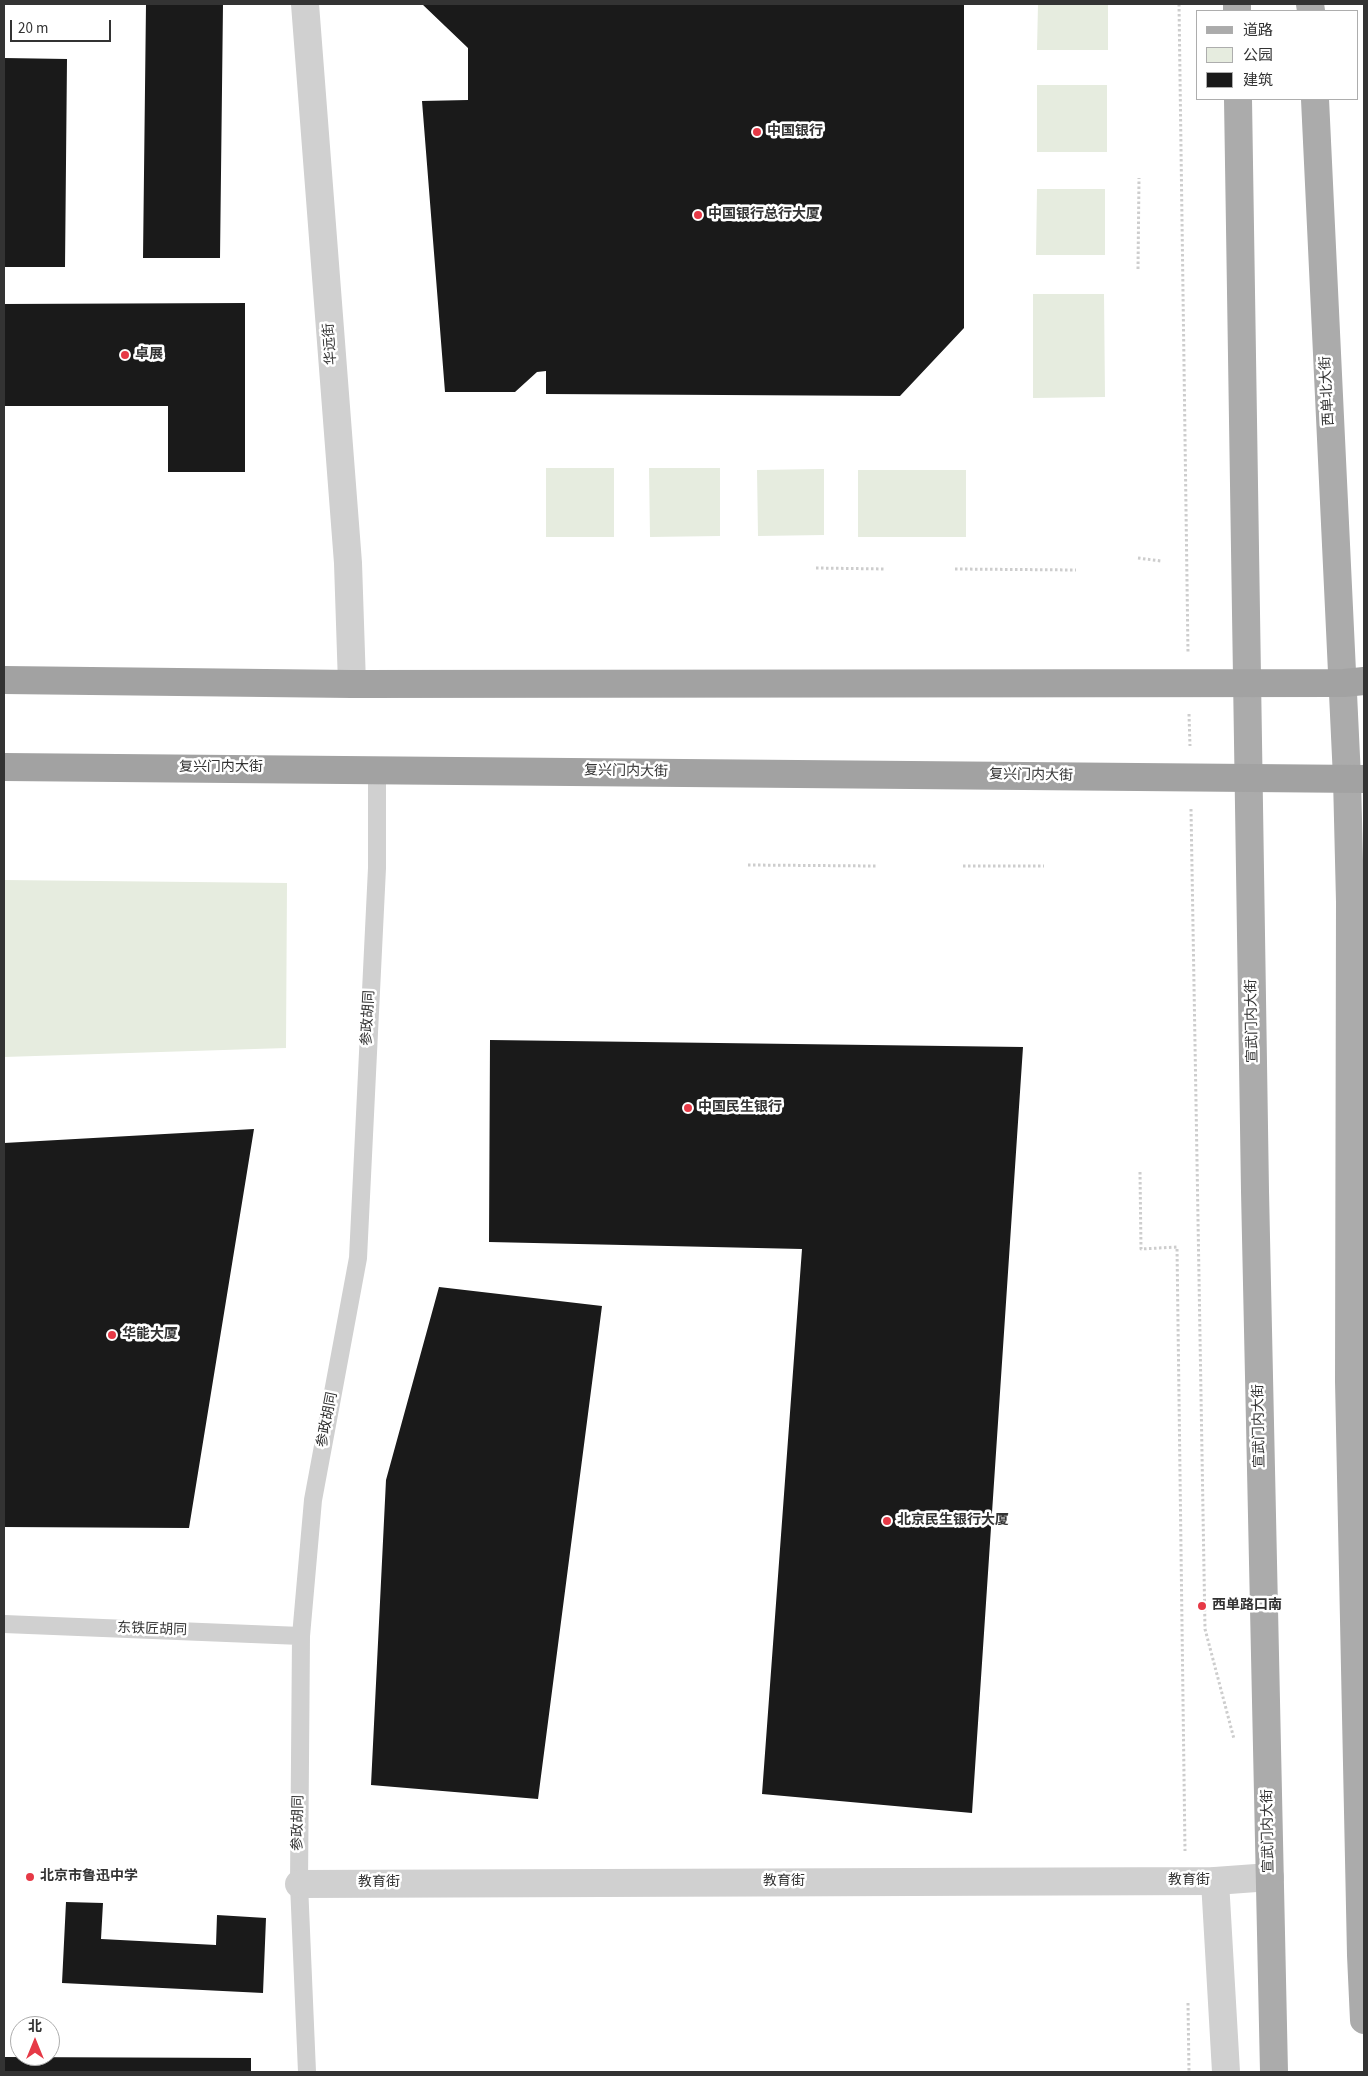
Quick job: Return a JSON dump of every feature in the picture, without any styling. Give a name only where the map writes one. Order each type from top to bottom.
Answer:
[{"type":"highway","points":[[4,680],[352,684],[1354,682]]},
{"type":"highway","name":"复兴门内大街","points":[[4,767],[377,769],[1247,779],[1356,778]]},
{"type":"main road","points":[[1238,100],[1246,683]]},
{"type":"main road","name":"西单北大街","points":[[1314,100],[1334,548],[1354,682],[1356,778]]},
{"type":"main road","name":"宣武门内大街","points":[[1246,683],[1274,2072]]},
{"type":"main road","points":[[1356,778],[1350,902],[1349,1381],[1361,1717],[1360,1955],[1364,2020]]},
{"type":"street","name":"华远街","points":[[305,4],[348,563],[352,684]]},
{"type":"street","name":"教育街","points":[[299,1884],[1215,1882],[1270,1877]]},
{"type":"street","points":[[1215,1882],[1226,2072]]},
{"type":"lane","name":"参政胡同","points":[[307,2072],[299,1884],[301,1636],[313,1500],[358,1258],[376,868],[377,769]]},
{"type":"lane","name":"东铁匠胡同","points":[[4,1624],[301,1636]]},
{"type":"path","points":[[1179,4],[1205,1628]]},
{"type":"path","points":[[1138,269],[1139,178]]},
{"type":"path","points":[[1138,558],[1161,562]]},
{"type":"path","points":[[816,568],[885,569]]},
{"type":"path","points":[[955,569],[1076,570]]},
{"type":"path","points":[[748,865],[876,866]]},
{"type":"path","points":[[963,866],[1044,866]]},
{"type":"path","points":[[1140,1172],[1141,1249],[1178,1246],[1185,1855]]},
{"type":"green space","points":[[1038,4],[1108,4],[1108,50],[1037,50]]},
{"type":"green space","points":[[1037,85],[1107,85],[1107,152],[1037,152]]},
{"type":"green space","points":[[1037,189],[1105,189],[1105,255],[1036,255]]},
{"type":"green space","points":[[1033,294],[1104,294],[1105,397],[1033,398]]},
{"type":"green space","points":[[546,468],[614,468],[614,537],[546,537]]},
{"type":"green space","points":[[649,468],[720,468],[720,536],[650,537]]},
{"type":"green space","points":[[824,469],[824,535],[758,536],[757,470]]},
{"type":"green space","points":[[858,470],[966,470],[966,537],[858,537]]},
{"type":"green space","points":[[4,880],[287,883],[286,1048],[4,1057]]},
{"type":"building","points":[[146,4],[223,4],[220,258],[143,258]]},
{"type":"building","name":"中国银行总行大厦","points":[[422,4],[964,4],[964,328],[900,396],[546,394],[546,371],[537,372],[515,392],[445,392],[422,101],[468,100],[468,48]]},
{"type":"building","points":[[4,58],[67,59],[65,267],[4,267]]},
{"type":"building","name":"卓展","points":[[245,303],[245,472],[168,472],[168,406],[4,406],[4,304]]},
{"type":"building","name":"北京民生银行大厦","points":[[490,1040],[1023,1047],[972,1813],[762,1794],[802,1249],[489,1242]]},
{"type":"building","name":"华能大厦","points":[[254,1129],[189,1528],[4,1527],[4,1143]]},
{"type":"building","points":[[439,1287],[602,1306],[538,1799],[371,1785],[386,1480]]},
{"type":"building","points":[[66,1902],[103,1903],[101,1939],[216,1945],[217,1915],[266,1918],[263,1993],[62,1983]]},
{"type":"building","points":[[4,2057],[10,2057],[10,2066],[60,2066],[60,2057],[251,2058],[251,2072],[4,2072]]},
{"type":"place","name":"中国银行","points":[[757,132]]},
{"type":"place","name":"中国银行总行大厦","points":[[698,215]]},
{"type":"place","name":"卓展","points":[[125,355]]},
{"type":"place","name":"中国民生银行","points":[[688,1108]]},
{"type":"place","name":"华能大厦","points":[[112,1335]]},
{"type":"place","name":"北京民生银行大厦","points":[[887,1521]]},
{"type":"place","name":"西单路口南","points":[[1202,1606]]},
{"type":"place","name":"北京市鲁迅中学","points":[[30,1877]]}]
